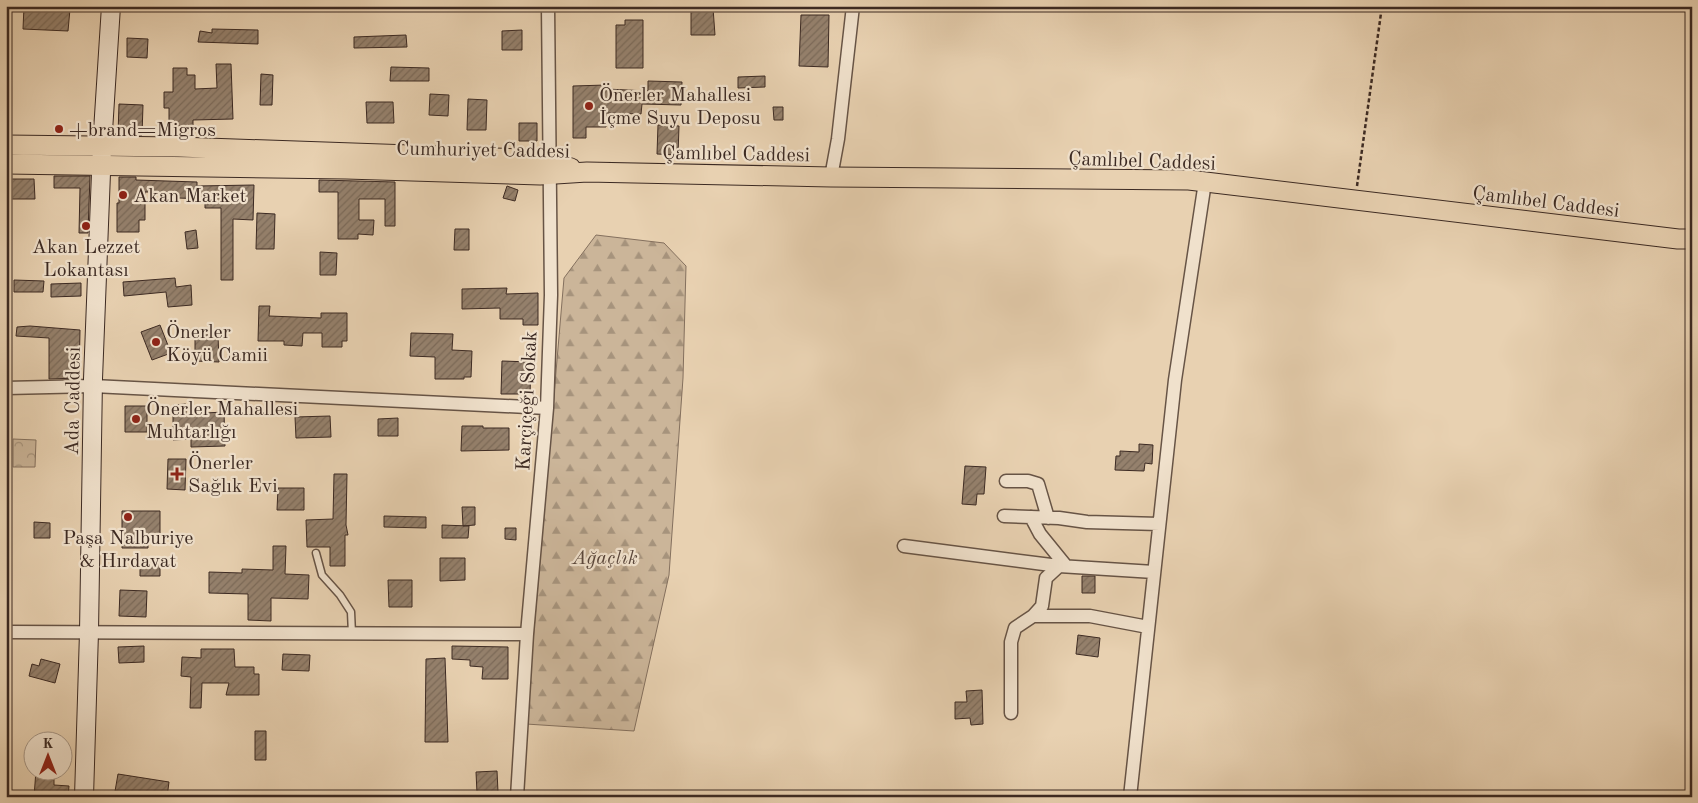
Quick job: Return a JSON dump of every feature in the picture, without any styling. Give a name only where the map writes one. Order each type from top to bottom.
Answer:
[{"type":"main road","name":"Ada Caddesi","points":[[84,797],[93,386],[102,156],[111,6]]},
{"type":"main road","points":[[6,145],[102,156]]},
{"type":"main road","points":[[6,164],[102,156]]},
{"type":"main road","name":"Cumhuriyet Caddesi","points":[[102,156],[346,168],[550,169],[587,172]]},
{"type":"main road","name":"Çamlıbel Caddesi","points":[[587,172],[831,177],[1189,180],[1678,239],[1692,239]]},
{"type":"street","name":"Karçiçeği Sokak","points":[[517,797],[527,634],[547,408],[551,295],[548,6]]},
{"type":"street","points":[[831,177],[838,139],[854,6]]},
{"type":"street","points":[[1130,797],[1175,380],[1205,182]]},
{"type":"street","points":[[6,388],[93,386],[547,408]]},
{"type":"street","points":[[1006,481],[1028,481],[1038,484],[1048,518]]},
{"type":"street","points":[[1004,516],[1087,522],[1160,524]]},
{"type":"street","points":[[1031,517],[1040,534],[1063,566]]},
{"type":"street","points":[[904,546],[1063,566],[1154,572]]},
{"type":"street","points":[[1010,713],[1011,642],[1015,628],[1042,606],[1046,578],[1063,566]]},
{"type":"street","points":[[1032,616],[1090,616],[1148,627]]},
{"type":"street","points":[[6,632],[527,634]]},
{"type":"lane","points":[[316,553],[322,575],[340,595],[351,612],[352,634]]},
{"type":"path","points":[[1355,200],[1382,6]]},
{"type":"green space","name":"Ağaçlık","points":[[596,235],[664,243],[686,266],[683,378],[669,575],[634,731],[526,724],[564,278]]},
{"type":"green space","points":[[13,439],[36,440],[35,467],[13,467]]},
{"type":"building","points":[[24,6],[53,6],[53,8],[70,9],[68,31],[23,29]]},
{"type":"building","points":[[691,8],[713,8],[715,35],[691,35]]},
{"type":"building","points":[[801,15],[829,15],[828,67],[799,66]]},
{"type":"building","points":[[625,20],[643,20],[643,68],[616,68],[616,25],[625,25]]},
{"type":"building","points":[[212,29],[258,30],[258,44],[198,42],[200,31],[212,33]]},
{"type":"building","points":[[522,30],[522,50],[502,50],[502,31]]},
{"type":"building","points":[[406,35],[407,47],[354,48],[354,37]]},
{"type":"building","points":[[127,38],[148,39],[147,58],[127,57]]},
{"type":"building","points":[[216,64],[231,64],[233,119],[193,120],[193,126],[169,126],[169,108],[164,108],[164,92],[173,92],[173,68],[187,68],[187,75],[195,75],[195,89],[217,88]]},
{"type":"building","points":[[391,67],[429,68],[429,81],[390,81]]},
{"type":"building","points":[[261,74],[273,75],[272,105],[260,105]]},
{"type":"building","points":[[765,76],[765,87],[738,88],[738,77]]},
{"type":"building","points":[[648,81],[682,82],[681,105],[642,104],[641,114],[606,113],[606,127],[586,127],[586,138],[573,138],[573,86],[606,85],[606,89],[648,91]]},
{"type":"building","points":[[430,94],[449,95],[448,116],[429,115]]},
{"type":"building","points":[[468,99],[487,100],[486,130],[467,130]]},
{"type":"building","points":[[366,102],[393,102],[394,123],[367,123]]},
{"type":"building","points":[[119,104],[143,105],[142,135],[118,135]]},
{"type":"building","points":[[773,107],[783,107],[783,120],[774,120]]},
{"type":"building","points":[[519,123],[537,123],[537,141],[519,141]]},
{"type":"building","points":[[658,125],[679,126],[678,155],[657,154]]},
{"type":"building","points":[[54,176],[90,176],[88,233],[79,233],[80,188],[54,188]]},
{"type":"building","points":[[119,177],[136,177],[136,180],[197,182],[197,186],[254,185],[253,220],[233,219],[233,280],[221,280],[221,208],[205,208],[205,199],[178,198],[178,192],[145,192],[145,220],[139,220],[139,232],[117,232]]},
{"type":"building","points":[[6,179],[34,179],[35,199],[6,199]]},
{"type":"building","points":[[319,180],[395,182],[395,226],[385,226],[385,199],[359,199],[359,220],[374,220],[373,235],[358,234],[358,239],[338,239],[338,192],[319,192]]},
{"type":"building","points":[[507,186],[518,190],[515,201],[503,198]]},
{"type":"building","points":[[257,213],[275,214],[274,249],[256,249]]},
{"type":"building","points":[[455,229],[469,229],[469,250],[454,250]]},
{"type":"building","points":[[196,230],[198,248],[187,249],[185,232]]},
{"type":"building","points":[[320,252],[337,253],[336,275],[320,275]]},
{"type":"building","points":[[175,278],[176,287],[191,285],[192,305],[168,307],[166,292],[124,296],[123,282]]},
{"type":"building","points":[[14,280],[44,281],[43,292],[14,292]]},
{"type":"building","points":[[81,283],[81,296],[51,297],[51,284]]},
{"type":"building","points":[[507,288],[506,294],[538,293],[538,325],[523,325],[523,319],[500,319],[500,308],[462,309],[462,289]]},
{"type":"building","points":[[259,306],[270,306],[269,316],[321,318],[321,313],[347,313],[347,341],[342,341],[342,347],[322,347],[322,333],[303,333],[302,346],[284,345],[284,341],[258,341]]},
{"type":"building","name":"Önerler Köyü Camii","points":[[160,325],[171,353],[152,360],[141,332]]},
{"type":"building","points":[[30,326],[80,330],[79,378],[49,379],[49,338],[16,336],[17,327]]},
{"type":"building","points":[[411,333],[453,334],[452,350],[472,351],[471,377],[464,377],[464,379],[435,379],[435,357],[410,356]]},
{"type":"building","points":[[198,335],[218,335],[219,362],[195,361],[195,338],[198,338]]},
{"type":"building","points":[[502,361],[531,362],[530,394],[501,394]]},
{"type":"building","points":[[186,404],[186,414],[224,412],[225,446],[191,447],[191,439],[173,440],[173,405]]},
{"type":"building","name":"Önerler Mahallesi Muhtarlığı","points":[[125,406],[147,406],[147,432],[125,432]]},
{"type":"building","points":[[330,416],[331,437],[296,438],[295,417]]},
{"type":"building","points":[[398,418],[398,436],[378,436],[378,419]]},
{"type":"building","points":[[462,426],[509,428],[509,450],[461,451]]},
{"type":"building","points":[[1139,444],[1153,445],[1152,464],[1145,463],[1144,471],[1115,470],[1116,456],[1120,456],[1120,451],[1139,452]]},
{"type":"building","name":"Önerler Sağlık Evi","points":[[168,459],[186,459],[185,490],[167,489]]},
{"type":"building","points":[[965,466],[986,467],[984,494],[977,494],[976,505],[962,504]]},
{"type":"building","points":[[334,474],[347,474],[346,525],[348,535],[345,535],[345,566],[330,566],[330,547],[307,547],[306,520],[333,519]]},
{"type":"building","points":[[278,488],[304,488],[304,510],[277,510]]},
{"type":"building","points":[[462,507],[475,507],[475,525],[463,526]]},
{"type":"building","points":[[122,511],[160,511],[160,540],[148,539],[148,548],[122,548]]},
{"type":"building","points":[[384,516],[426,517],[426,528],[384,527]]},
{"type":"building","points":[[34,522],[50,523],[50,538],[34,538]]},
{"type":"building","points":[[442,525],[469,526],[468,538],[442,538]]},
{"type":"building","points":[[505,528],[516,528],[516,540],[505,539]]},
{"type":"building","points":[[273,546],[286,546],[285,574],[309,575],[308,599],[271,598],[271,621],[248,620],[248,594],[209,593],[209,572],[242,573],[242,569],[273,570]]},
{"type":"building","points":[[440,558],[465,558],[465,580],[440,581]]},
{"type":"building","points":[[140,563],[160,563],[160,576],[140,576]]},
{"type":"building","points":[[1082,576],[1095,576],[1095,593],[1082,593]]},
{"type":"building","points":[[388,580],[412,580],[412,607],[389,607]]},
{"type":"building","points":[[120,590],[147,591],[146,617],[119,616]]},
{"type":"building","points":[[1078,635],[1100,638],[1098,657],[1076,654]]},
{"type":"building","points":[[144,646],[144,662],[119,663],[118,647]]},
{"type":"building","points":[[452,646],[508,647],[508,679],[482,679],[483,667],[470,666],[470,660],[452,659]]},
{"type":"building","points":[[201,649],[234,649],[235,667],[254,667],[254,674],[259,674],[259,695],[226,695],[229,683],[202,683],[201,708],[190,708],[191,677],[181,676],[182,657],[201,658]]},
{"type":"building","points":[[283,654],[310,655],[309,671],[282,670]]},
{"type":"building","points":[[445,658],[448,742],[425,742],[426,659]]},
{"type":"building","points":[[41,659],[60,664],[55,683],[29,676],[32,664],[39,666]]},
{"type":"building","points":[[982,690],[983,724],[971,725],[970,718],[955,719],[955,702],[967,702],[966,691]]},
{"type":"building","points":[[255,731],[266,731],[266,760],[255,760]]},
{"type":"building","points":[[497,771],[498,792],[477,793],[476,772]]},
{"type":"building","points":[[118,774],[169,782],[167,797],[114,797]]},
{"type":"building","points":[[35,780],[54,780],[54,785],[69,786],[68,797],[34,797]]},
{"type":"place","name":"Önerler Mahallesi İçme Suyu Deposu","points":[[589,106]]},
{"type":"place","name":"+brand=Migros","points":[[59,129]]},
{"type":"place","name":"Akan Market","points":[[123,195]]},
{"type":"place","name":"Akan Lezzet Lokantası","points":[[86,226]]},
{"type":"place","name":"Önerler Köyü Camii","points":[[156,342]]},
{"type":"place","name":"Önerler Mahallesi Muhtarlığı","points":[[136,419]]},
{"type":"place","name":"Önerler Sağlık Evi","points":[[177,474]]},
{"type":"place","name":"Paşa Nalburiye & Hırdavat","points":[[128,517]]}]
